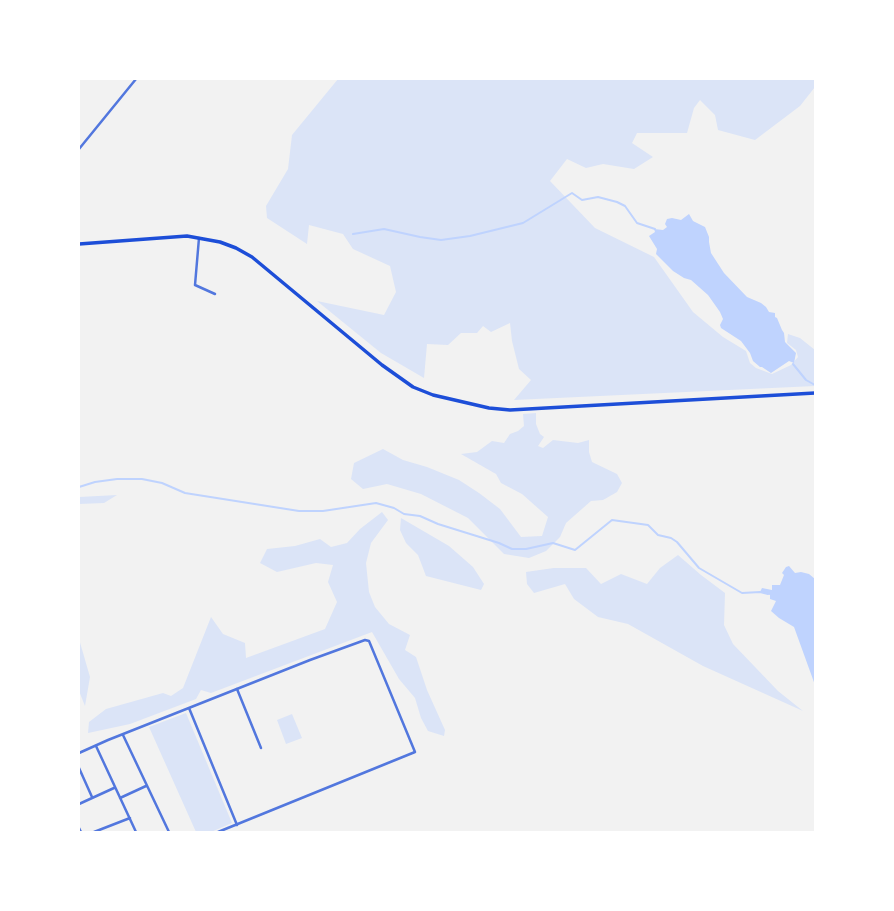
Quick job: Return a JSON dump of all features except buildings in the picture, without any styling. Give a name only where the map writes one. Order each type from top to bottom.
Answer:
[{"type":"main road","points":[[79,244],[187,236],[220,242],[249,254],[382,365],[414,387],[433,395],[489,408],[510,410],[815,393]]},
{"type":"street","points":[[79,149],[136,79]]},
{"type":"street","points":[[199,238],[195,285],[215,294]]},
{"type":"street","points":[[79,753],[367,640],[415,752],[218,832]]},
{"type":"street","points":[[237,689],[261,748]]},
{"type":"street","points":[[189,708],[237,825]]},
{"type":"street","points":[[123,735],[169,832]]},
{"type":"street","points":[[96,746],[136,832]]},
{"type":"street","points":[[79,768],[93,798]]},
{"type":"street","points":[[120,798],[147,786]]},
{"type":"street","points":[[79,804],[116,788]]},
{"type":"street","points":[[94,832],[130,818]]},
{"type":"street","points":[[79,828],[81,832]]},
{"type":"shaded area","points":[[338,79],[815,79],[815,87],[800,106],[755,140],[718,130],[715,115],[700,100],[694,108],[687,133],[637,133],[632,143],[653,157],[634,169],[603,164],[586,168],[567,159],[550,181],[595,228],[654,257],[693,312],[723,337],[746,351],[750,363],[756,368],[772,374],[791,365],[798,357],[796,350],[787,343],[788,334],[800,338],[815,350],[815,386],[514,400],[531,380],[519,369],[510,323],[491,332],[483,326],[477,333],[461,333],[448,345],[427,344],[424,378],[381,353],[317,301],[384,315],[396,292],[390,266],[353,249],[343,234],[309,225],[307,244],[267,218],[266,206],[288,169],[292,135]]},
{"type":"shaded area","points":[[536,413],[536,424],[544,437],[538,446],[543,448],[553,440],[578,443],[589,440],[592,462],[617,474],[622,483],[617,492],[603,500],[591,501],[566,523],[560,537],[546,551],[529,558],[504,554],[468,518],[421,494],[387,484],[363,489],[351,479],[354,463],[383,449],[403,460],[459,480],[500,509],[521,537],[542,536],[548,517],[522,494],[501,483],[496,474],[461,454],[477,452],[492,441],[504,443],[510,434],[524,426],[523,414]]},
{"type":"shaded area","points":[[117,495],[104,503],[79,504],[79,497]]},
{"type":"shaded area","points":[[382,512],[388,520],[371,543],[366,563],[369,592],[375,607],[389,624],[410,635],[405,650],[416,657],[445,730],[444,736],[428,731],[415,698],[399,679],[372,632],[211,693],[201,690],[196,699],[130,724],[88,733],[89,722],[106,709],[163,693],[171,696],[183,688],[211,617],[223,634],[245,643],[246,658],[325,629],[337,602],[328,582],[333,565],[316,563],[277,572],[260,563],[267,549],[295,546],[320,539],[331,547],[347,543]]},
{"type":"shaded area","points":[[401,518],[449,546],[473,567],[484,584],[481,590],[426,576],[418,555],[406,543],[400,530]]},
{"type":"shaded area","points":[[678,555],[725,593],[724,625],[733,644],[778,691],[803,711],[703,666],[628,624],[598,617],[574,599],[565,584],[534,593],[527,584],[526,572],[554,568],[586,568],[601,584],[621,574],[647,584],[660,568]]},
{"type":"shaded area","points":[[79,639],[90,677],[85,706],[79,691]]},
{"type":"shaded area","points":[[186,713],[232,823],[211,832],[196,832],[149,727]]},
{"type":"shaded area","points":[[292,714],[302,738],[286,744],[277,720]]},
{"type":"water","points":[[689,214],[693,221],[705,227],[711,253],[724,273],[747,297],[761,303],[769,312],[775,313],[785,342],[796,353],[794,363],[789,361],[771,373],[760,367],[753,361],[741,341],[721,328],[723,319],[708,295],[691,280],[673,271],[656,254],[657,249],[649,236],[655,232],[654,229],[663,230],[667,227],[667,219],[681,220]]},
{"type":"water","points":[[789,566],[795,573],[809,574],[815,579],[815,685],[794,627],[771,611],[776,601],[770,599],[770,595],[760,592],[762,588],[772,590],[772,585],[780,585],[784,575],[782,573]]},
{"type":"waterway","points":[[353,234],[384,229],[441,240],[470,236],[523,223],[572,193],[582,200],[598,197],[617,202],[625,206],[637,223],[655,229]]},
{"type":"waterway","points":[[793,364],[806,380],[815,385]]},
{"type":"waterway","points":[[79,487],[117,479],[142,479],[162,483],[185,493],[299,511],[323,511],[376,503],[512,549],[553,543],[575,550],[612,520],[648,525],[658,535],[677,542],[699,568],[742,593],[768,594]]}]
